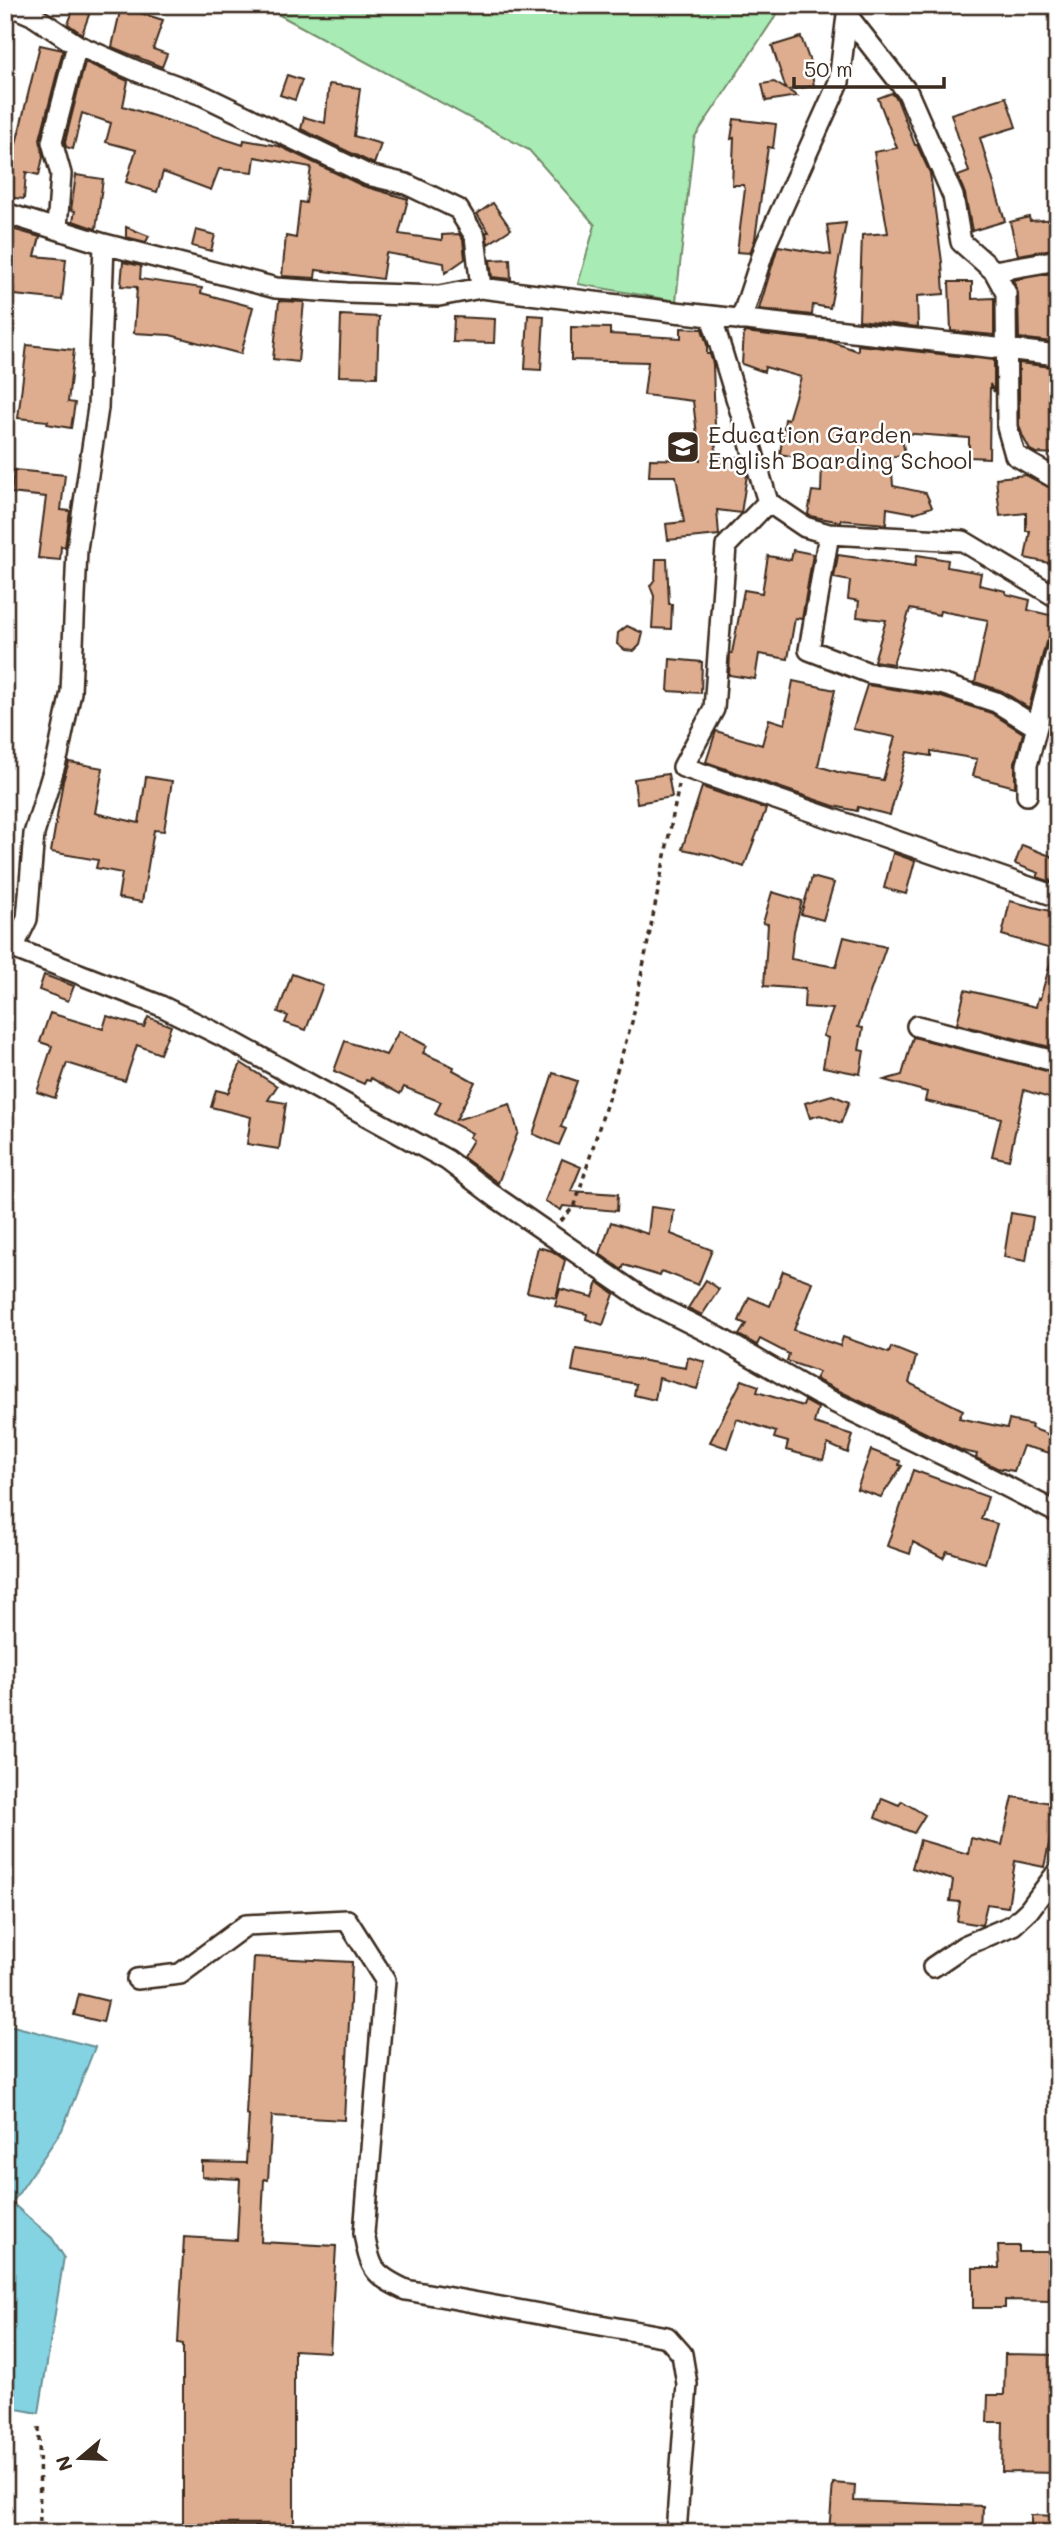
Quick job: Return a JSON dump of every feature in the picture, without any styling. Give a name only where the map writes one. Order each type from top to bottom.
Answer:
[{"type":"street","points":[[9,5],[32,15],[77,45],[202,95],[368,175],[406,184],[458,209],[475,236],[481,288]]},
{"type":"street","points":[[845,10],[908,93],[953,197],[961,242],[994,271],[1006,293],[1007,427],[1015,455],[1058,480]]},
{"type":"street","points":[[741,320],[766,244],[839,82],[845,10]]},
{"type":"street","points":[[57,228],[61,174],[52,142],[77,45]]},
{"type":"street","points":[[5,213],[104,244],[276,288],[439,296],[481,288],[1058,355]]},
{"type":"street","points":[[104,244],[98,408],[78,549],[71,692],[58,755],[34,834],[27,919],[9,947],[159,1005],[222,1036],[447,1160],[497,1198],[648,1302],[718,1337],[817,1394],[1058,1513]]},
{"type":"street","points":[[994,271],[1058,260]]},
{"type":"street","points":[[711,316],[768,502],[805,527],[829,534],[963,541],[1058,598]]},
{"type":"street","points":[[768,502],[726,546],[714,709],[683,767],[1058,897]]},
{"type":"street","points":[[829,534],[809,650],[869,673],[941,684],[996,702],[1035,726]]},
{"type":"street","points":[[1027,795],[1027,765],[1035,726],[1058,645]]},
{"type":"street","points":[[917,1026],[1058,1062]]},
{"type":"street","points":[[933,1967],[964,1946],[1013,1925],[1029,1910],[1058,1871]]},
{"type":"street","points":[[137,1979],[180,1974],[246,1925],[347,1920],[385,1980],[364,2232],[368,2261],[383,2279],[406,2290],[667,2337],[682,2354],[687,2384],[676,2533]]},
{"type":"path","points":[[551,1233],[575,1205],[632,1022],[683,767]]},
{"type":"path","points":[[39,2427],[40,2533]]},
{"type":"green space","points":[[261,5],[783,5],[694,138],[676,301],[578,284],[595,225],[529,150]]},
{"type":"water","points":[[5,2024],[95,2047],[62,2130],[12,2203],[52,2238],[64,2257],[39,2413],[5,2407]]},
{"type":"building","points":[[75,6],[90,12],[82,34],[68,24]]},
{"type":"building","points":[[121,7],[163,20],[153,49],[167,54],[162,67],[112,47]]},
{"type":"building","points":[[801,37],[810,62],[814,86],[788,90],[797,96],[766,101],[762,84],[774,82],[786,89],[772,46]]},
{"type":"building","points":[[40,45],[63,50],[40,139],[43,157],[39,175],[26,172],[24,199],[5,197],[5,141],[16,144]]},
{"type":"building","points":[[85,62],[128,81],[123,106],[243,145],[244,140],[279,146],[363,186],[408,199],[399,234],[442,240],[442,235],[459,234],[463,240],[465,259],[445,273],[444,263],[386,253],[382,279],[316,270],[315,278],[282,276],[286,236],[296,238],[300,202],[306,203],[311,167],[255,157],[253,172],[219,169],[211,190],[163,172],[157,192],[126,182],[136,150],[106,142],[111,123],[82,113],[73,149],[66,147]]},
{"type":"building","points":[[287,75],[302,80],[295,100],[280,95]]},
{"type":"building","points":[[329,84],[360,88],[354,136],[381,144],[374,164],[301,129],[304,117],[325,123]]},
{"type":"building","points":[[892,93],[930,173],[942,262],[944,294],[917,296],[918,327],[859,320],[862,235],[888,233],[874,152],[897,148],[878,98]]},
{"type":"building","points":[[1006,97],[1016,127],[980,138],[1005,221],[972,231],[965,194],[958,176],[969,172],[951,114]]},
{"type":"building","points":[[734,119],[776,124],[773,148],[768,147],[755,239],[750,253],[737,252],[745,189],[743,185],[732,185],[734,138],[731,139]]},
{"type":"building","points":[[76,175],[103,179],[96,229],[73,221],[75,211],[71,210]]},
{"type":"building","points":[[493,203],[511,229],[488,244],[486,232],[489,232],[477,214]]},
{"type":"building","points":[[1029,217],[1030,221],[1058,219],[1058,248],[1018,255],[1010,222]]},
{"type":"building","points":[[846,223],[830,308],[813,305],[812,315],[759,309],[778,246],[831,255],[827,225]]},
{"type":"building","points":[[5,227],[40,237],[35,256],[66,259],[62,300],[5,294]]},
{"type":"building","points":[[126,227],[149,236],[146,242],[126,237]]},
{"type":"building","points":[[196,230],[215,235],[211,251],[192,246]]},
{"type":"building","points":[[510,259],[511,279],[492,277],[490,260]]},
{"type":"building","points":[[123,262],[141,266],[140,279],[202,288],[201,293],[253,307],[241,354],[170,335],[134,333],[137,287],[121,286]]},
{"type":"building","points":[[1058,272],[1058,340],[1052,342],[1019,338],[1018,293],[1013,280]]},
{"type":"building","points":[[949,282],[972,282],[972,299],[994,298],[994,335],[951,331]]},
{"type":"building","points":[[279,301],[304,302],[298,362],[273,359]]},
{"type":"building","points":[[341,315],[379,317],[377,377],[339,376]]},
{"type":"building","points":[[528,315],[544,316],[541,370],[525,369]]},
{"type":"building","points":[[454,317],[495,319],[494,343],[453,342]]},
{"type":"building","points":[[571,327],[610,328],[610,334],[681,338],[681,328],[702,329],[707,354],[710,354],[713,364],[716,457],[741,457],[747,475],[741,513],[717,510],[719,535],[668,540],[666,524],[684,522],[676,476],[649,476],[650,459],[700,460],[693,401],[644,395],[648,362],[571,360]]},
{"type":"building","points":[[744,332],[832,342],[858,351],[858,345],[994,360],[994,392],[990,384],[989,458],[969,457],[969,438],[901,433],[905,454],[891,457],[893,486],[926,493],[932,507],[914,513],[887,508],[886,524],[841,522],[810,516],[808,514],[812,491],[821,492],[822,462],[780,454],[785,419],[788,420],[801,377],[765,367],[764,372],[742,364]]},
{"type":"building","points":[[27,345],[74,350],[68,402],[75,403],[71,428],[47,424],[48,421],[18,418]]},
{"type":"building","points":[[1019,363],[1058,370],[1058,454],[1036,453],[1030,450],[1023,437],[1019,425]]},
{"type":"building","points":[[14,470],[65,475],[61,510],[70,511],[65,547],[61,546],[60,560],[38,558],[46,497],[11,493]]},
{"type":"building","points":[[1026,475],[1058,492],[1058,565],[1025,558],[1030,531],[1026,531],[1026,513],[1000,516],[996,478]]},
{"type":"building","points":[[793,550],[813,554],[802,619],[795,618],[788,659],[759,654],[755,679],[729,675],[730,653],[744,590],[762,593],[768,556],[791,560]]},
{"type":"building","points":[[838,555],[915,566],[917,555],[948,560],[947,567],[981,573],[979,585],[1030,600],[1028,610],[1058,617],[1058,633],[1050,636],[1046,642],[1029,708],[1002,691],[975,682],[988,620],[940,611],[939,615],[910,609],[893,664],[874,661],[886,620],[857,617],[859,601],[848,599],[850,581],[834,578]]},
{"type":"building","points":[[656,559],[667,559],[669,604],[672,604],[671,629],[652,628],[654,596],[650,586],[655,579]]},
{"type":"building","points":[[627,626],[643,633],[640,645],[634,651],[625,650],[617,644],[618,633]]},
{"type":"building","points":[[670,659],[702,662],[701,693],[668,691]]},
{"type":"building","points":[[793,681],[835,690],[818,766],[883,780],[895,737],[853,729],[867,685],[938,696],[991,713],[1023,733],[1015,762],[1015,787],[973,776],[977,759],[931,751],[931,756],[907,752],[890,815],[858,807],[857,811],[834,806],[706,762],[716,731],[762,745],[769,719],[785,724]]},
{"type":"building","points":[[69,762],[103,768],[95,813],[139,823],[146,777],[172,781],[164,831],[154,830],[142,902],[118,898],[122,873],[96,868],[98,860],[51,852],[63,781]]},
{"type":"building","points":[[668,774],[672,797],[637,803],[634,779]]},
{"type":"building","points":[[702,787],[766,809],[744,867],[711,855],[682,849]]},
{"type":"building","points":[[1022,845],[1058,859],[1058,884],[1037,877],[1039,873],[1015,864]]},
{"type":"building","points":[[893,853],[915,861],[906,894],[884,888]]},
{"type":"building","points":[[812,877],[834,883],[823,920],[801,914]]},
{"type":"building","points":[[772,892],[802,901],[794,931],[791,959],[836,967],[844,937],[886,947],[858,1027],[863,1028],[859,1050],[864,1051],[860,1074],[823,1067],[828,1038],[823,1036],[833,1009],[804,1007],[805,989],[764,986],[768,924],[763,923]]},
{"type":"building","points":[[1010,901],[1058,913],[1058,951],[1002,935]]},
{"type":"building","points":[[1053,954],[1058,955],[1058,1049],[957,1024],[965,990],[1036,1007]]},
{"type":"building","points":[[292,974],[323,985],[306,1030],[285,1023],[288,1016],[278,1012]]},
{"type":"building","points":[[44,975],[74,986],[68,1001],[39,990]]},
{"type":"building","points":[[50,1013],[103,1029],[107,1016],[144,1027],[148,1017],[171,1026],[160,1054],[137,1045],[125,1081],[67,1063],[55,1098],[37,1092],[52,1046],[40,1042]]},
{"type":"building","points":[[399,1031],[427,1046],[423,1053],[454,1067],[453,1070],[475,1082],[456,1120],[510,1104],[518,1132],[498,1183],[463,1157],[473,1140],[469,1137],[472,1133],[435,1114],[441,1102],[404,1087],[400,1094],[371,1078],[364,1084],[334,1071],[345,1041],[386,1055]]},
{"type":"building","points":[[913,1037],[1058,1074],[1058,1101],[1024,1090],[1009,1160],[992,1156],[1001,1118],[925,1101],[927,1092],[884,1080],[902,1075]]},
{"type":"building","points":[[241,1063],[277,1086],[268,1100],[286,1103],[279,1149],[247,1144],[251,1117],[211,1107],[216,1090],[228,1093]]},
{"type":"building","points":[[553,1073],[577,1081],[561,1127],[566,1129],[559,1145],[533,1134]]},
{"type":"building","points":[[832,1095],[849,1102],[841,1123],[820,1115],[810,1118],[805,1103]]},
{"type":"building","points":[[562,1159],[581,1167],[571,1191],[618,1194],[617,1211],[563,1206],[561,1210],[545,1201]]},
{"type":"building","points":[[651,1207],[674,1210],[671,1234],[712,1250],[698,1285],[662,1271],[660,1276],[624,1265],[622,1270],[600,1254],[611,1222],[648,1234]]},
{"type":"building","points":[[1011,1213],[1033,1217],[1026,1261],[1004,1257]]},
{"type":"building","points":[[538,1247],[552,1251],[565,1260],[556,1298],[527,1292]]},
{"type":"building","points":[[783,1271],[812,1282],[794,1330],[840,1346],[843,1337],[889,1353],[891,1347],[916,1357],[909,1383],[963,1410],[959,1418],[1007,1428],[1009,1420],[1032,1425],[1031,1428],[1058,1438],[1058,1455],[1023,1446],[1014,1471],[997,1468],[976,1458],[977,1454],[963,1451],[815,1379],[819,1372],[787,1361],[789,1354],[760,1339],[757,1345],[739,1335],[746,1324],[739,1321],[749,1297],[770,1306]]},
{"type":"building","points":[[706,1280],[719,1289],[702,1315],[688,1308]]},
{"type":"building","points":[[598,1282],[614,1294],[603,1325],[586,1319],[587,1314],[555,1306],[560,1289],[593,1297]]},
{"type":"building","points":[[576,1349],[686,1368],[688,1357],[705,1362],[697,1389],[659,1378],[655,1400],[634,1395],[636,1384],[572,1371]]},
{"type":"building","points":[[742,1380],[759,1386],[757,1392],[803,1406],[805,1401],[818,1408],[814,1423],[853,1435],[848,1453],[828,1444],[823,1460],[786,1450],[788,1442],[774,1438],[776,1432],[737,1419],[727,1448],[710,1442]]},
{"type":"building","points":[[871,1450],[900,1461],[899,1465],[902,1466],[881,1497],[857,1489]]},
{"type":"building","points":[[913,1470],[988,1497],[981,1519],[997,1524],[985,1563],[947,1551],[943,1558],[913,1542],[910,1554],[887,1546]]},
{"type":"building","points":[[1013,1797],[1058,1804],[1058,1821],[1054,1821],[1044,1867],[1015,1861],[1008,1907],[987,1904],[982,1925],[957,1921],[960,1902],[950,1901],[953,1880],[912,1868],[920,1840],[968,1854],[971,1838],[1002,1845]]},
{"type":"building","points":[[882,1798],[899,1805],[902,1801],[925,1815],[914,1833],[875,1818]]},
{"type":"building","points":[[254,1957],[352,1962],[344,2120],[272,2116],[268,2180],[264,2179],[261,2242],[336,2246],[330,2352],[294,2350],[294,2526],[183,2526],[183,2344],[178,2343],[184,2237],[237,2240],[240,2179],[202,2177],[202,2162],[246,2163]]},
{"type":"building","points":[[79,1994],[108,2001],[103,2022],[74,2015]]},
{"type":"building","points":[[998,2246],[1019,2246],[1019,2252],[1050,2252],[1049,2301],[1005,2300],[1005,2308],[973,2308],[973,2268],[999,2268]]},
{"type":"building","points":[[1005,2354],[1058,2355],[1058,2473],[1002,2472],[1003,2422],[987,2422],[988,2395],[1004,2395]]},
{"type":"building","points":[[833,2483],[855,2485],[854,2501],[983,2506],[982,2533],[829,2532]]},
{"type":"building","points":[[1031,2515],[1058,2516],[1058,2533],[1031,2533]]},
{"type":"place","name":"Education Garden English Boarding School","points":[[683,447]]}]
